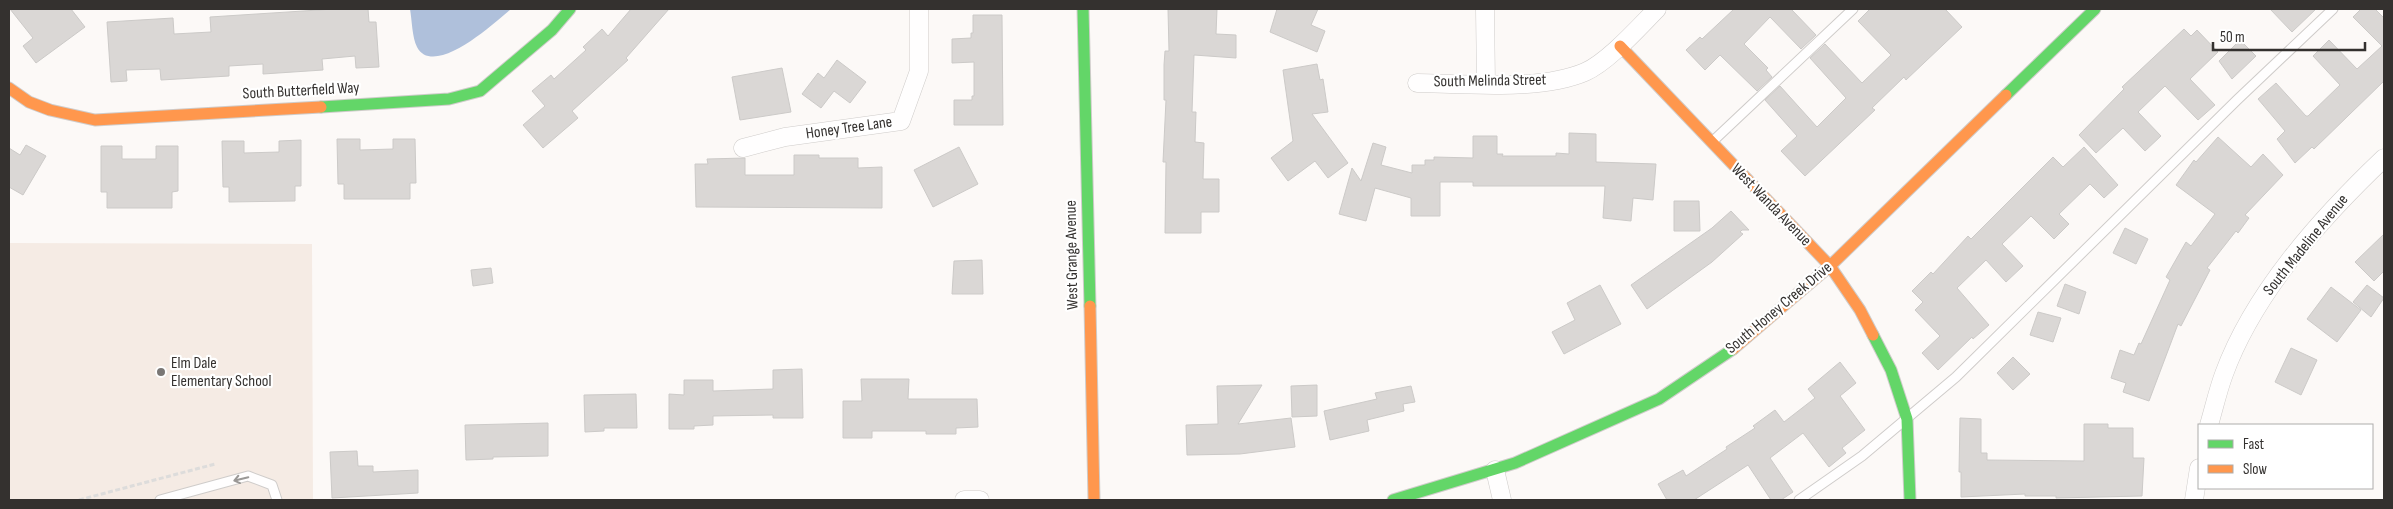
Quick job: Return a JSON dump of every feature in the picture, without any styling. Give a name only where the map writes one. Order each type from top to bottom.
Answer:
[{"type":"street","name":"South Butterfield Way","points":[[9,88],[22,99],[59,115],[95,120],[450,99],[480,91],[552,30],[570,9]]},
{"type":"street","name":"Honey Tree Lane","points":[[743,148],[785,137],[901,121],[919,71],[919,9]]},
{"type":"street","name":"West Grange Avenue","points":[[1083,9],[1094,500]]},
{"type":"street","points":[[1485,9],[1486,84]]},
{"type":"street","name":"South Melinda Street","points":[[1417,83],[1486,84],[1559,79],[1586,72],[1620,46],[1657,9]]},
{"type":"street","name":"South Honey Creek Drive","points":[[1393,500],[1495,470],[1659,399],[1742,343],[1830,266],[2095,9]]},
{"type":"street","name":"West Wanda Avenue","points":[[1620,46],[1830,266],[1860,310],[1891,370],[1907,419],[1910,500]]},
{"type":"street","name":"South Madeline Avenue","points":[[2209,424],[2224,373],[2257,307],[2302,245],[2357,183],[2384,158]]},
{"type":"street","points":[[1495,470],[1502,500]]},
{"type":"street","points":[[2194,500],[2198,474]]},
{"type":"street","points":[[964,500],[980,500]]},
{"type":"lane","points":[[1711,143],[1853,9]]},
{"type":"lane","points":[[1799,500],[1862,456],[1985,350],[2237,100],[2333,9]]},
{"type":"lane","points":[[160,500],[248,476],[272,485],[277,500]]},
{"type":"path","points":[[79,500],[214,464]]},
{"type":"shaded area","name":"Elm Dale Elementary School","points":[[9,243],[312,244],[313,500],[9,500]]},
{"type":"water","points":[[410,9],[511,9],[465,45],[437,56],[425,55],[417,47]]},
{"type":"building","points":[[10,9],[71,9],[85,27],[36,63],[23,46],[33,38]]},
{"type":"building","points":[[334,9],[368,9],[369,22],[376,22],[379,67],[356,68],[355,56],[322,59],[323,70],[263,74],[263,64],[229,66],[229,76],[161,80],[160,69],[126,70],[127,81],[111,82],[107,22],[173,18],[174,34],[211,32],[210,17]]},
{"type":"building","points":[[631,9],[669,9],[626,58],[628,60],[572,111],[578,118],[543,148],[523,125],[545,106],[532,91],[551,75],[554,79],[586,50],[583,47],[602,29],[608,36]]},
{"type":"building","points":[[1168,9],[1217,9],[1216,34],[1236,35],[1236,58],[1194,55],[1192,112],[1196,112],[1195,142],[1204,143],[1203,179],[1219,179],[1219,212],[1201,212],[1201,233],[1165,233],[1166,162],[1163,162],[1166,100],[1164,100],[1164,65],[1165,51],[1169,51]]},
{"type":"building","points":[[1277,9],[1318,9],[1311,25],[1325,31],[1317,52],[1270,32]]},
{"type":"building","points":[[1734,9],[1791,9],[1816,35],[1801,49],[1770,17],[1744,44],[1768,68],[1766,70],[1772,77],[1757,91],[1720,55],[1705,70],[1686,50],[1700,37],[1702,39]]},
{"type":"building","points":[[1870,9],[1945,9],[1962,27],[1906,80],[1904,77],[1872,108],[1875,110],[1805,176],[1781,151],[1797,136],[1765,100],[1780,86],[1817,127],[1846,98],[1810,58],[1825,44],[1862,83],[1891,55],[1858,21]]},
{"type":"building","points":[[2270,9],[2316,9],[2292,32]]},
{"type":"building","points":[[2361,9],[2375,9],[2384,18],[2384,81],[2314,149],[2312,147],[2295,163],[2277,139],[2285,131],[2258,99],[2276,83],[2308,116],[2340,85],[2313,56],[2329,40],[2357,69],[2382,46],[2353,17]]},
{"type":"building","points":[[973,15],[1002,15],[1003,125],[954,125],[954,100],[972,100],[972,96],[974,96],[974,62],[952,63],[952,39],[971,38],[971,33],[973,33]]},
{"type":"building","points":[[2184,29],[2191,36],[2197,30],[2218,52],[2190,79],[2215,105],[2198,120],[2165,86],[2138,112],[2161,136],[2145,151],[2123,128],[2096,153],[2079,135],[2124,89],[2122,87]]},
{"type":"building","points":[[2240,40],[2256,56],[2232,79],[2219,61]]},
{"type":"building","points":[[837,60],[866,82],[850,103],[834,91],[821,108],[802,94],[818,73],[824,78]]},
{"type":"building","points":[[1317,64],[1320,80],[1323,79],[1328,112],[1312,114],[1348,163],[1328,178],[1315,161],[1288,181],[1271,158],[1293,141],[1283,70]]},
{"type":"building","points":[[782,68],[791,112],[740,120],[732,77]]},
{"type":"building","points":[[1569,133],[1596,134],[1596,162],[1656,164],[1653,200],[1633,198],[1631,221],[1603,218],[1605,186],[1473,186],[1473,182],[1440,182],[1440,216],[1411,216],[1411,198],[1375,188],[1366,221],[1339,214],[1352,168],[1361,181],[1373,143],[1386,147],[1381,165],[1412,173],[1412,165],[1425,165],[1425,160],[1434,160],[1434,157],[1473,158],[1473,136],[1497,136],[1497,154],[1503,154],[1502,156],[1556,156],[1556,153],[1569,154]]},
{"type":"building","points":[[2218,137],[2251,167],[2263,154],[2283,175],[2245,215],[2249,218],[2238,233],[2236,231],[2207,268],[2210,270],[2181,326],[2178,324],[2149,401],[2123,392],[2126,383],[2111,378],[2120,350],[2134,355],[2139,343],[2141,344],[2170,280],[2166,277],[2186,242],[2191,246],[2215,214],[2176,185],[2194,160],[2196,162]]},
{"type":"building","points":[[337,139],[360,139],[360,150],[393,149],[393,139],[415,139],[416,183],[410,183],[410,199],[344,199],[344,184],[338,184]]},
{"type":"building","points":[[301,140],[301,186],[295,186],[295,201],[229,202],[229,187],[223,187],[222,141],[244,141],[244,153],[279,152],[279,141]]},
{"type":"building","points":[[26,145],[46,156],[23,195],[9,187],[9,148],[20,155]]},
{"type":"building","points":[[101,146],[122,146],[122,159],[156,159],[156,146],[178,146],[178,191],[172,192],[172,208],[107,208],[107,192],[101,192]]},
{"type":"building","points":[[959,147],[978,184],[933,207],[914,170]]},
{"type":"building","points":[[2084,147],[2118,185],[2104,198],[2090,184],[2059,214],[2069,224],[2054,239],[2031,216],[2002,244],[2023,266],[2006,282],[1986,260],[1957,288],[1989,325],[1973,339],[1972,337],[1938,370],[1922,353],[1940,336],[1915,310],[1923,302],[1912,291],[1931,272],[1933,274],[1968,236],[1971,239],[2053,157],[2063,167]]},
{"type":"building","points":[[794,155],[819,155],[819,158],[858,158],[858,168],[882,167],[882,208],[696,207],[695,164],[708,164],[707,159],[745,158],[745,175],[794,175]]},
{"type":"building","points":[[1674,201],[1699,201],[1700,231],[1674,231]]},
{"type":"building","points":[[1731,211],[1749,230],[1742,230],[1740,232],[1743,234],[1712,262],[1647,309],[1631,285],[1712,228]]},
{"type":"building","points":[[2125,228],[2148,239],[2136,264],[2113,253]]},
{"type":"building","points":[[2384,234],[2384,271],[2374,281],[2355,262]]},
{"type":"building","points":[[982,260],[983,294],[952,294],[954,261]]},
{"type":"building","points":[[491,268],[493,283],[473,286],[471,270]]},
{"type":"building","points":[[2065,284],[2086,292],[2079,314],[2057,306]]},
{"type":"building","points":[[1600,285],[1621,324],[1564,354],[1552,332],[1575,320],[1567,303]]},
{"type":"building","points":[[2367,285],[2384,298],[2371,317],[2353,302]]},
{"type":"building","points":[[2331,287],[2361,310],[2337,342],[2307,319]]},
{"type":"building","points":[[2038,312],[2061,318],[2053,342],[2030,335]]},
{"type":"building","points":[[2291,348],[2317,360],[2301,395],[2275,382]]},
{"type":"building","points":[[2013,357],[2030,374],[2013,390],[1997,373]]},
{"type":"building","points":[[1840,362],[1856,383],[1840,396],[1865,430],[1842,448],[1846,453],[1829,467],[1803,433],[1770,458],[1793,492],[1781,500],[1771,500],[1748,465],[1694,500],[1667,500],[1658,484],[1683,470],[1686,476],[1727,449],[1726,447],[1755,428],[1753,426],[1775,410],[1784,422],[1815,398],[1808,389]]},
{"type":"building","points":[[802,369],[803,418],[773,418],[773,415],[713,416],[713,425],[694,426],[694,429],[669,429],[669,394],[684,395],[684,380],[713,380],[713,391],[773,389],[773,370]]},
{"type":"building","points":[[861,379],[909,379],[908,399],[977,399],[978,427],[956,428],[956,434],[926,434],[926,431],[872,431],[872,438],[843,438],[843,401],[862,401]]},
{"type":"building","points":[[1262,385],[1238,424],[1291,418],[1295,447],[1240,454],[1187,455],[1186,425],[1218,424],[1217,386]]},
{"type":"building","points":[[1317,385],[1317,416],[1292,417],[1291,386]]},
{"type":"building","points":[[1411,386],[1415,402],[1403,404],[1404,411],[1367,420],[1369,431],[1330,440],[1324,411],[1377,399],[1375,393]]},
{"type":"building","points":[[636,394],[637,428],[604,428],[604,431],[585,432],[584,395]]},
{"type":"building","points":[[1960,418],[1981,419],[1981,453],[1987,453],[1987,460],[2084,461],[2084,424],[2108,424],[2108,428],[2133,428],[2133,458],[2144,458],[2142,496],[2056,498],[2056,496],[2025,496],[2025,494],[1961,497],[1961,472],[1959,472]]},
{"type":"building","points":[[548,423],[548,456],[493,457],[493,459],[466,460],[465,425]]},
{"type":"building","points":[[357,451],[358,466],[373,466],[373,472],[418,470],[418,493],[332,498],[330,452]]},
{"type":"traffic: fast","points":[[321,107],[449,99],[480,91],[552,30],[570,9]]},
{"type":"traffic: fast","points":[[1083,9],[1090,306]]},
{"type":"traffic: fast","points":[[2006,95],[2095,9]]},
{"type":"traffic: fast","points":[[1873,335],[1891,370],[1907,419],[1910,500]]},
{"type":"traffic: fast","points":[[1393,500],[1515,463],[1659,399],[1733,349]]},
{"type":"traffic: slow","points":[[1620,46],[1830,266],[1860,310],[1873,335]]},
{"type":"traffic: slow","points":[[9,88],[29,102],[50,110],[95,120],[321,107]]},
{"type":"traffic: slow","points":[[1733,349],[1830,266],[2006,95]]},
{"type":"traffic: slow","points":[[1090,306],[1094,500]]},
{"type":"place","name":"Elm Dale Elementary School","points":[[161,372]]}]
